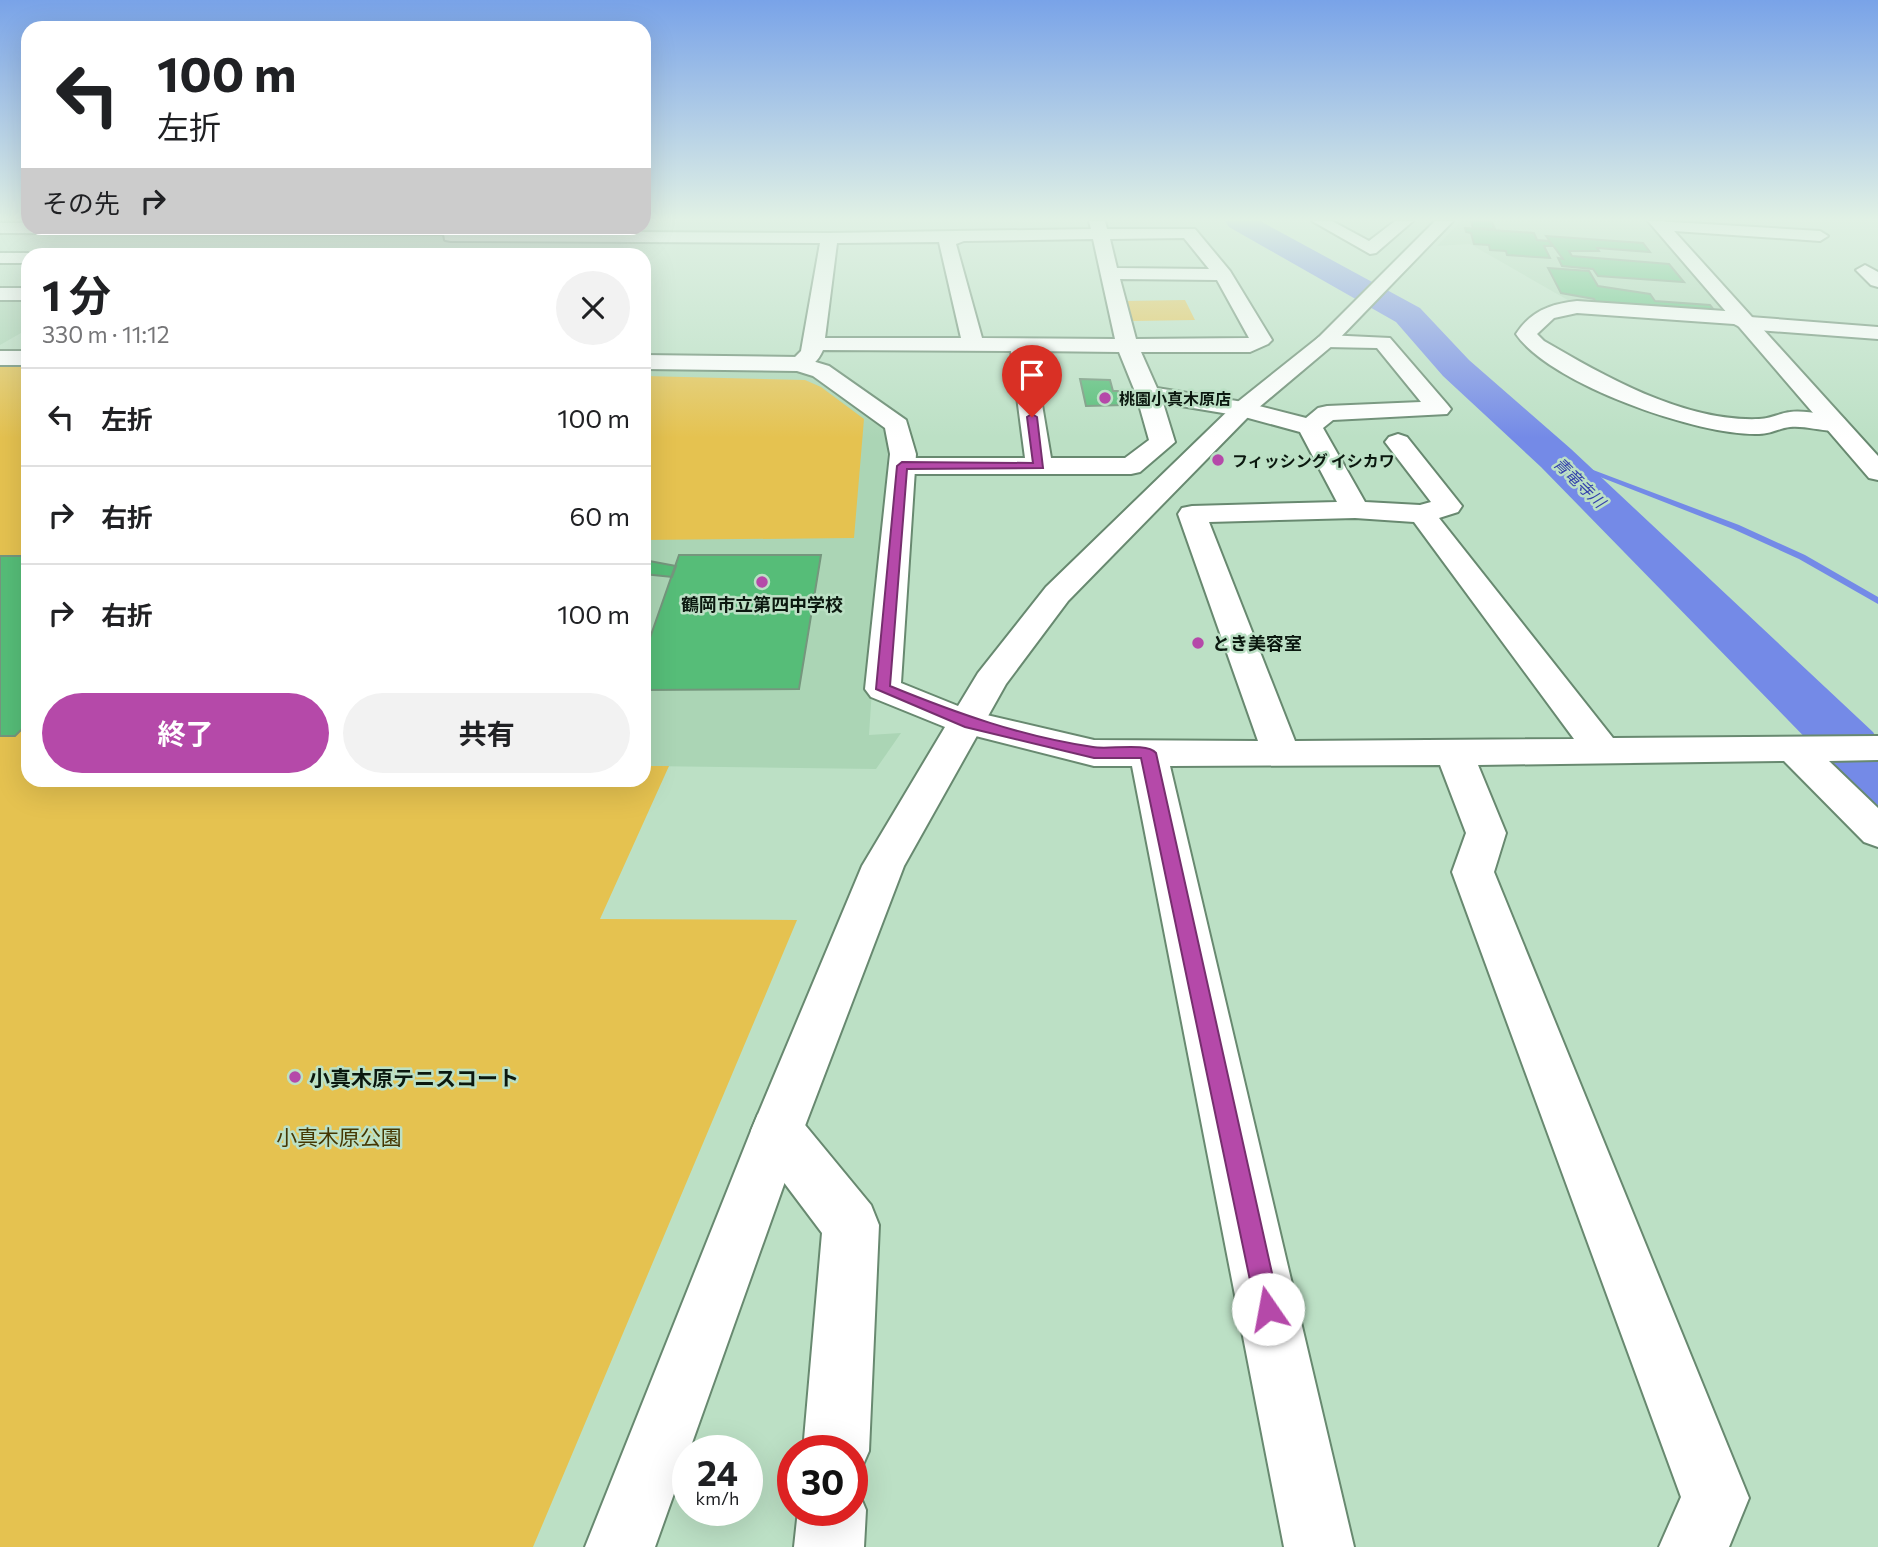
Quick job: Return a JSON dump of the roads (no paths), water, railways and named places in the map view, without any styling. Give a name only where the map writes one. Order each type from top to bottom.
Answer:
[{"type":"street","points":[[806,354],[818,293]]},
{"type":"street","points":[[960,293],[973,343]]},
{"type":"street","points":[[902,466],[1131,467],[1162,442],[1148,394],[1127,344],[1115,293]]},
{"type":"street","points":[[651,362],[973,343],[1250,346],[1261,340],[1234,293]]},
{"type":"street","points":[[620,1547],[777,1131],[883,866],[965,722],[990,681],[1057,594],[1243,409],[1333,333],[1374,293]]},
{"type":"street","points":[[1719,293],[1878,472]]},
{"type":"street","points":[[0,294],[21,294]]},
{"type":"street","points":[[1835,424],[1791,419],[1760,427],[1699,419],[1642,402],[1596,381],[1536,346],[1526,334],[1534,321],[1555,309],[1577,307],[1878,333]]},
{"type":"street","points":[[1310,427],[1327,414],[1439,409],[1383,342],[1333,333]]},
{"type":"street","points":[[1021,343],[1039,466]]},
{"type":"street","points":[[806,354],[821,371],[897,425],[902,438],[902,466],[883,689],[965,722],[1094,753],[1281,754],[1878,748]]},
{"type":"street","points":[[0,358],[21,358]]},
{"type":"street","points":[[1148,394],[1243,409],[1310,427],[1355,510]]},
{"type":"street","points":[[1281,754],[1192,514],[1355,510],[1422,514],[1448,506],[1398,442]]},
{"type":"street","points":[[1422,514],[1602,750]]},
{"type":"street","points":[[1793,748],[1878,832]]},
{"type":"street","points":[[1454,752],[1486,833],[1473,872],[1715,1497],[1694,1547]]},
{"type":"street","points":[[1148,753],[1319,1547]]},
{"type":"street","points":[[777,1131],[851,1225],[837,1435]]},
{"type":"street","points":[[829,1547],[831,1526]]},
{"type":"waterway","name":"青竜寺川","points":[[1369,293],[1408,315],[1456,368],[1556,458],[1851,747],[1878,794]]},
{"type":"waterway","points":[[1556,458],[1736,527],[1802,557],[1878,601]]},
{"type":"place","name":"桃園小真木原店","points":[[1105,398]]},
{"type":"place","name":"フィッシング イシカワ","points":[[1218,460]]},
{"type":"place","name":"鶴岡市立第四中学校","points":[[762,582]]},
{"type":"place","name":"とき美容室","points":[[1198,643]]},
{"type":"place","name":"小真木原テニスコート","points":[[295,1077]]},
{"type":"park label","name":"小真木原公園","points":[[339,1136]]}]
